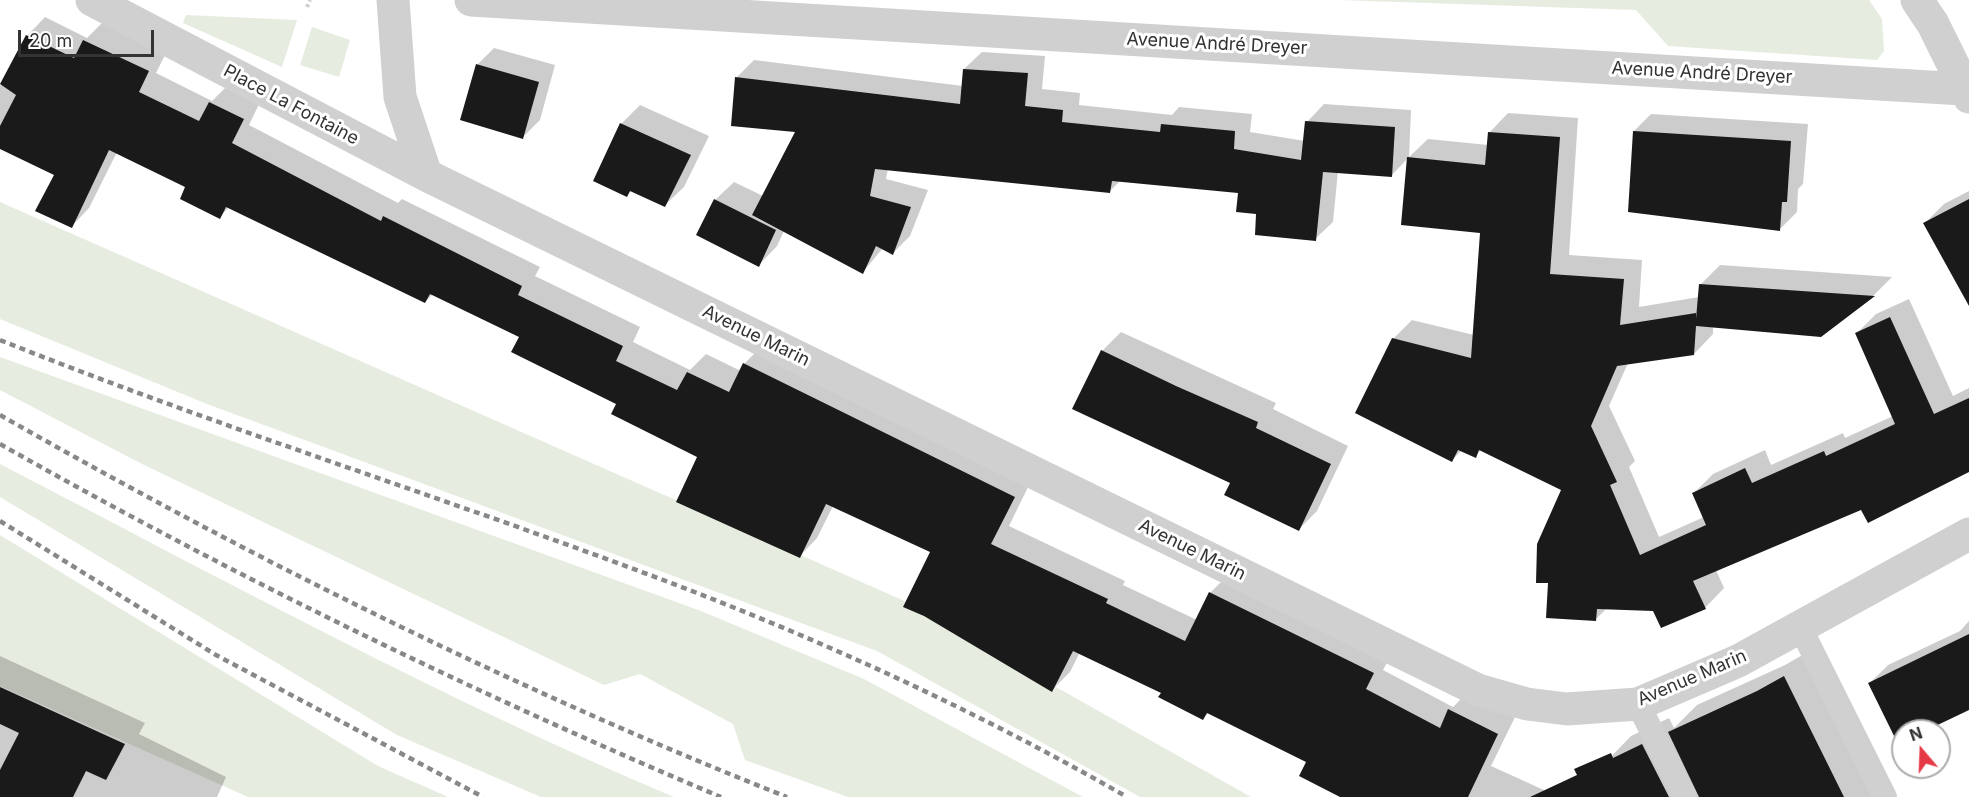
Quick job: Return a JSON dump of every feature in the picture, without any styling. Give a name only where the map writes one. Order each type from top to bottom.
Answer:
[{"type":"street","name":"Place La Fontaine","points":[[92,0],[426,175]]},
{"type":"street","points":[[393,0],[400,97],[426,175]]},
{"type":"street","name":"Avenue André Dreyer","points":[[471,0],[1966,93]]},
{"type":"street","points":[[1917,0],[1933,24],[1966,93]]},
{"type":"street","name":"Avenue Marin","points":[[426,175],[1478,690],[1527,704],[1567,709],[1638,704],[1738,661],[1969,534]]},
{"type":"lane","points":[[1800,627],[1885,797]]},
{"type":"lane","points":[[1638,704],[1685,797]]},
{"type":"path","points":[[307,7],[309,0]]},
{"type":"shaded area","points":[[1339,0],[1869,0],[1882,19],[1884,51],[1877,60],[1668,46],[1636,10]]},
{"type":"shaded area","points":[[186,15],[297,20],[282,67],[183,23]]},
{"type":"shaded area","points":[[312,27],[350,40],[339,77],[300,65]]},
{"type":"shaded area","points":[[0,202],[900,599],[1251,797],[1140,797],[877,651],[207,404],[0,319]]},
{"type":"shaded area","points":[[0,357],[701,611],[864,679],[1083,797],[848,797],[745,760],[733,724],[640,674],[604,685],[142,464],[0,390]]},
{"type":"shaded area","points":[[0,464],[418,679],[588,760],[674,797],[541,797],[397,735],[0,497]]},
{"type":"shaded area","points":[[0,535],[378,766],[448,797],[248,797],[0,686]]},
{"type":"building","points":[[26,35],[74,58],[83,40],[149,71],[139,92],[199,121],[209,102],[244,119],[232,143],[381,221],[383,216],[522,286],[518,295],[623,346],[616,361],[677,390],[687,372],[729,392],[743,363],[1015,497],[991,544],[1108,599],[1106,603],[1185,641],[1209,592],[1374,673],[1366,689],[1440,728],[1448,709],[1498,734],[1468,797],[1340,797],[1299,776],[1306,762],[1207,713],[1203,720],[1158,697],[1161,693],[1073,651],[1052,692],[924,616],[903,607],[930,552],[826,504],[800,558],[676,502],[697,457],[611,414],[616,404],[511,352],[519,337],[430,294],[425,303],[226,207],[220,219],[180,199],[185,187],[109,150],[72,228],[35,211],[54,175],[0,149],[0,126],[16,95],[0,84]]},
{"type":"building","points":[[476,64],[539,82],[523,139],[460,120]]},
{"type":"building","points":[[963,69],[1028,73],[1025,106],[1063,110],[1062,122],[1160,132],[1161,124],[1235,131],[1234,149],[1301,160],[1305,121],[1395,127],[1392,177],[1323,172],[1316,241],[1255,235],[1256,214],[1236,212],[1238,193],[1112,181],[1110,193],[875,169],[870,196],[911,207],[893,255],[876,246],[863,274],[752,215],[795,132],[731,126],[735,77],[960,104]]},
{"type":"building","points":[[620,123],[691,155],[665,207],[630,191],[627,197],[593,181]]},
{"type":"building","points":[[1633,131],[1791,141],[1787,202],[1782,202],[1780,231],[1628,212]]},
{"type":"building","points":[[1488,132],[1560,137],[1550,274],[1624,279],[1620,325],[1696,313],[1696,319],[1699,284],[1875,296],[1821,337],[1696,326],[1694,355],[1617,366],[1591,426],[1617,482],[1610,485],[1640,555],[1706,525],[1692,493],[1745,468],[1752,483],[1824,451],[1826,456],[1895,424],[1855,333],[1890,317],[1934,414],[1969,398],[1969,472],[1868,523],[1861,510],[1693,581],[1706,609],[1661,628],[1653,611],[1597,609],[1596,621],[1546,618],[1548,583],[1536,583],[1537,544],[1561,490],[1479,450],[1476,458],[1458,450],[1452,462],[1355,413],[1392,338],[1471,358],[1480,233],[1401,225],[1407,157],[1485,165]]},
{"type":"building","points":[[714,199],[776,230],[759,267],[696,235]]},
{"type":"building","points":[[1969,199],[1969,306],[1923,223]]},
{"type":"building","points":[[1101,350],[1258,422],[1256,428],[1331,464],[1299,531],[1224,495],[1230,483],[1072,409]]},
{"type":"building","points":[[1969,634],[1969,710],[1950,719],[1891,719],[1891,730],[1868,683]]},
{"type":"building","points":[[1784,676],[1844,797],[1699,797],[1668,732]]},
{"type":"building","points":[[0,687],[125,744],[106,780],[86,771],[73,797],[0,797],[0,770],[19,733],[0,724]]},
{"type":"building","points":[[1642,744],[1669,797],[1530,797],[1577,775],[1574,769],[1611,753],[1613,758]]},
{"type":"railway","points":[[0,340],[239,429],[639,571],[764,620],[949,703],[1127,797]]},
{"type":"railway","points":[[0,415],[192,520],[387,620],[585,712],[787,797]]},
{"type":"railway","points":[[0,444],[176,540],[355,631],[537,717],[721,797]]},
{"type":"railway","points":[[0,521],[216,655],[483,797]]}]
